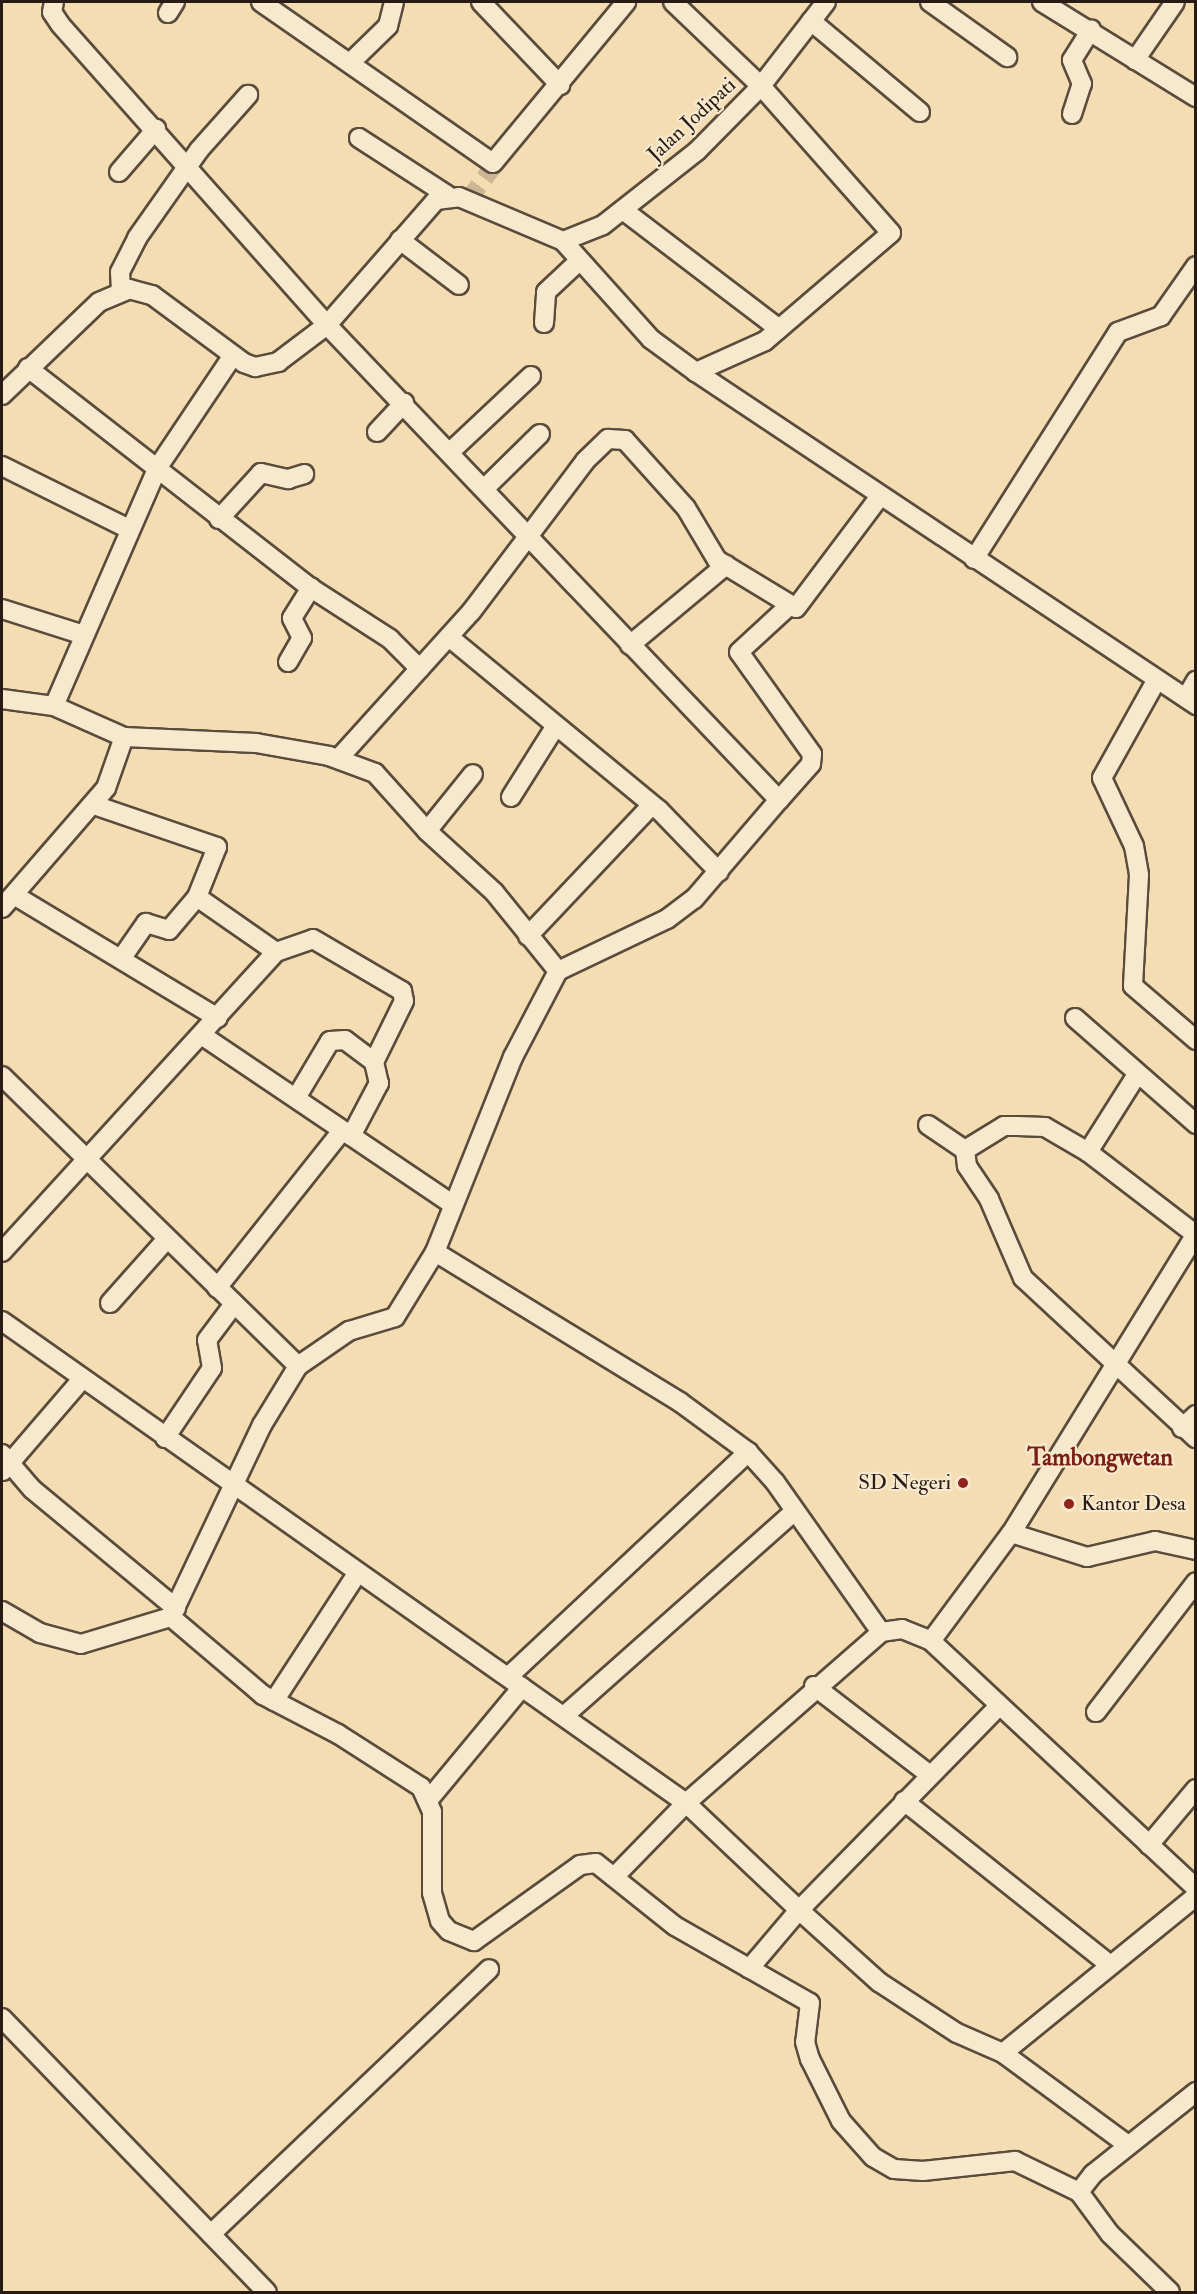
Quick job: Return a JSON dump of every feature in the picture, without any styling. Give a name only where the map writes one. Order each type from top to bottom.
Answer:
[{"type":"street","points":[[54,2],[53,15],[189,165],[327,325],[404,403],[630,645],[779,800]]},
{"type":"street","points":[[261,2],[493,164],[626,2]]},
{"type":"street","points":[[350,63],[388,27],[394,2]]},
{"type":"street","points":[[481,2],[560,85]]},
{"type":"street","points":[[673,2],[761,86],[892,235],[757,347],[731,353],[696,372]]},
{"type":"street","name":"Jalan Jodipati","points":[[563,241],[585,236],[623,210],[697,151],[761,86],[826,2]]},
{"type":"street","points":[[930,2],[1007,57]]},
{"type":"street","points":[[1042,2],[1196,96]]},
{"type":"street","points":[[1136,60],[1174,2]]},
{"type":"street","points":[[811,21],[920,112]]},
{"type":"street","points":[[1072,114],[1082,84],[1075,56],[1090,30]]},
{"type":"street","points":[[121,291],[125,257],[189,165],[248,95]]},
{"type":"street","points":[[119,172],[156,129]]},
{"type":"street","points":[[358,138],[447,195],[563,241],[651,339],[696,372],[1156,681],[1191,702],[1196,681]]},
{"type":"street","points":[[2,395],[99,302],[121,291],[139,289],[152,295],[232,357],[266,366],[327,325],[400,240],[447,195]]},
{"type":"street","points":[[623,210],[779,329]]},
{"type":"street","points":[[400,240],[459,285]]},
{"type":"street","points":[[544,324],[546,292],[579,261]]},
{"type":"street","points":[[974,559],[1118,332],[1161,316],[1196,266]]},
{"type":"street","points":[[54,706],[81,634],[158,467],[232,357]]},
{"type":"street","points":[[28,368],[158,467],[219,519],[311,588],[390,639],[420,669]]},
{"type":"street","points":[[450,452],[531,376]]},
{"type":"street","points":[[377,432],[404,403]]},
{"type":"street","points":[[484,488],[540,434]]},
{"type":"street","points":[[339,759],[449,637],[529,538],[585,461],[608,439],[619,437],[686,508],[712,553],[726,565],[789,606],[802,605],[880,496]]},
{"type":"street","points":[[2,466],[129,529]]},
{"type":"street","points":[[219,519],[261,473],[288,479],[304,474]]},
{"type":"street","points":[[630,645],[726,565]]},
{"type":"street","points":[[288,662],[302,638],[292,618],[311,588]]},
{"type":"street","points":[[2,1611],[40,1633],[81,1644],[173,1612],[236,1489],[262,1425],[298,1366],[349,1331],[395,1317],[435,1252],[452,1204],[513,1057],[558,971],[667,919],[720,872],[811,764],[812,754],[739,652],[789,606]]},
{"type":"street","points":[[2,609],[81,634]]},
{"type":"street","points":[[449,637],[555,728],[652,805],[720,872]]},
{"type":"street","points":[[1156,681],[1102,778],[1134,846],[1139,875],[1133,986],[1196,1040]]},
{"type":"street","points":[[2,699],[54,706],[124,736],[223,739],[339,759],[384,780],[428,831],[494,892],[558,971]]},
{"type":"street","points":[[511,797],[555,728]]},
{"type":"street","points":[[124,736],[106,788],[94,806],[8,902],[121,959],[218,1018]]},
{"type":"street","points":[[428,831],[473,774]]},
{"type":"street","points":[[528,936],[652,805]]},
{"type":"street","points":[[94,806],[217,847],[197,897],[169,930],[146,923],[121,959]]},
{"type":"street","points":[[197,897],[276,952]]},
{"type":"street","points":[[2,1252],[89,1161],[276,952],[313,939],[402,991],[404,1001],[374,1062]]},
{"type":"street","points":[[1075,1018],[1136,1076],[1196,1124]]},
{"type":"street","points":[[203,1036],[452,1204]]},
{"type":"street","points":[[217,1288],[347,1133],[379,1083],[374,1062],[345,1040],[330,1041],[296,1098]]},
{"type":"street","points":[[1088,1152],[1136,1076]]},
{"type":"street","points":[[2,1077],[166,1240],[298,1366]]},
{"type":"street","points":[[928,1125],[965,1150],[967,1166],[994,1208],[1023,1278],[1116,1359],[1189,1433],[1196,1415]]},
{"type":"street","points":[[931,1641],[1011,1533],[1195,1234],[1088,1152],[1045,1127],[1004,1126],[965,1150]]},
{"type":"street","points":[[110,1303],[166,1240]]},
{"type":"street","points":[[435,1252],[680,1402],[748,1452],[881,1632]]},
{"type":"street","points":[[165,1438],[212,1368],[207,1340],[234,1304]]},
{"type":"street","points":[[2,1321],[356,1575],[516,1681],[686,1803],[879,1982],[957,2033],[1003,2053],[1128,2145]]},
{"type":"street","points":[[82,1378],[4,1464],[173,1612],[234,1674],[274,1701],[338,1734],[430,1798]]},
{"type":"street","points":[[748,1452],[516,1681],[430,1798],[432,1893],[440,1921],[462,1939],[474,1941],[490,1933],[580,1865],[596,1863],[675,1926],[810,2003],[805,2042],[810,2060],[841,2121],[873,2157],[894,2169],[923,2171],[1015,2162],[1079,2192],[1110,2234],[1168,2291]]},
{"type":"street","points":[[565,1715],[794,1512]]},
{"type":"street","points":[[1011,1533],[1087,1557],[1155,1542],[1196,1550]]},
{"type":"street","points":[[274,1701],[356,1575]]},
{"type":"street","points":[[1096,1712],[1196,1582]]},
{"type":"street","points":[[614,1877],[686,1803],[814,1686],[881,1632],[902,1629],[931,1641],[998,1707],[1196,1888]]},
{"type":"street","points":[[814,1686],[930,1775]]},
{"type":"street","points":[[748,1969],[799,1910],[998,1707]]},
{"type":"street","points":[[1149,1845],[1196,1789]]},
{"type":"street","points":[[904,1801],[1108,1963]]},
{"type":"street","points":[[1003,2053],[1108,1963],[1196,1896]]},
{"type":"street","points":[[211,2234],[489,1969]]},
{"type":"street","points":[[2,2018],[267,2292]]},
{"type":"street","points":[[1079,2192],[1128,2145],[1196,2092]]},
{"type":"tunnel","points":[[468,200],[496,163]]},
{"type":"place","name":"SD Negeri","points":[[963,1483]]},
{"type":"place","name":"Kantor Desa","points":[[1069,1504]]},
{"type":"district","name":"Tambongwetan","points":[[1100,1458]]}]
